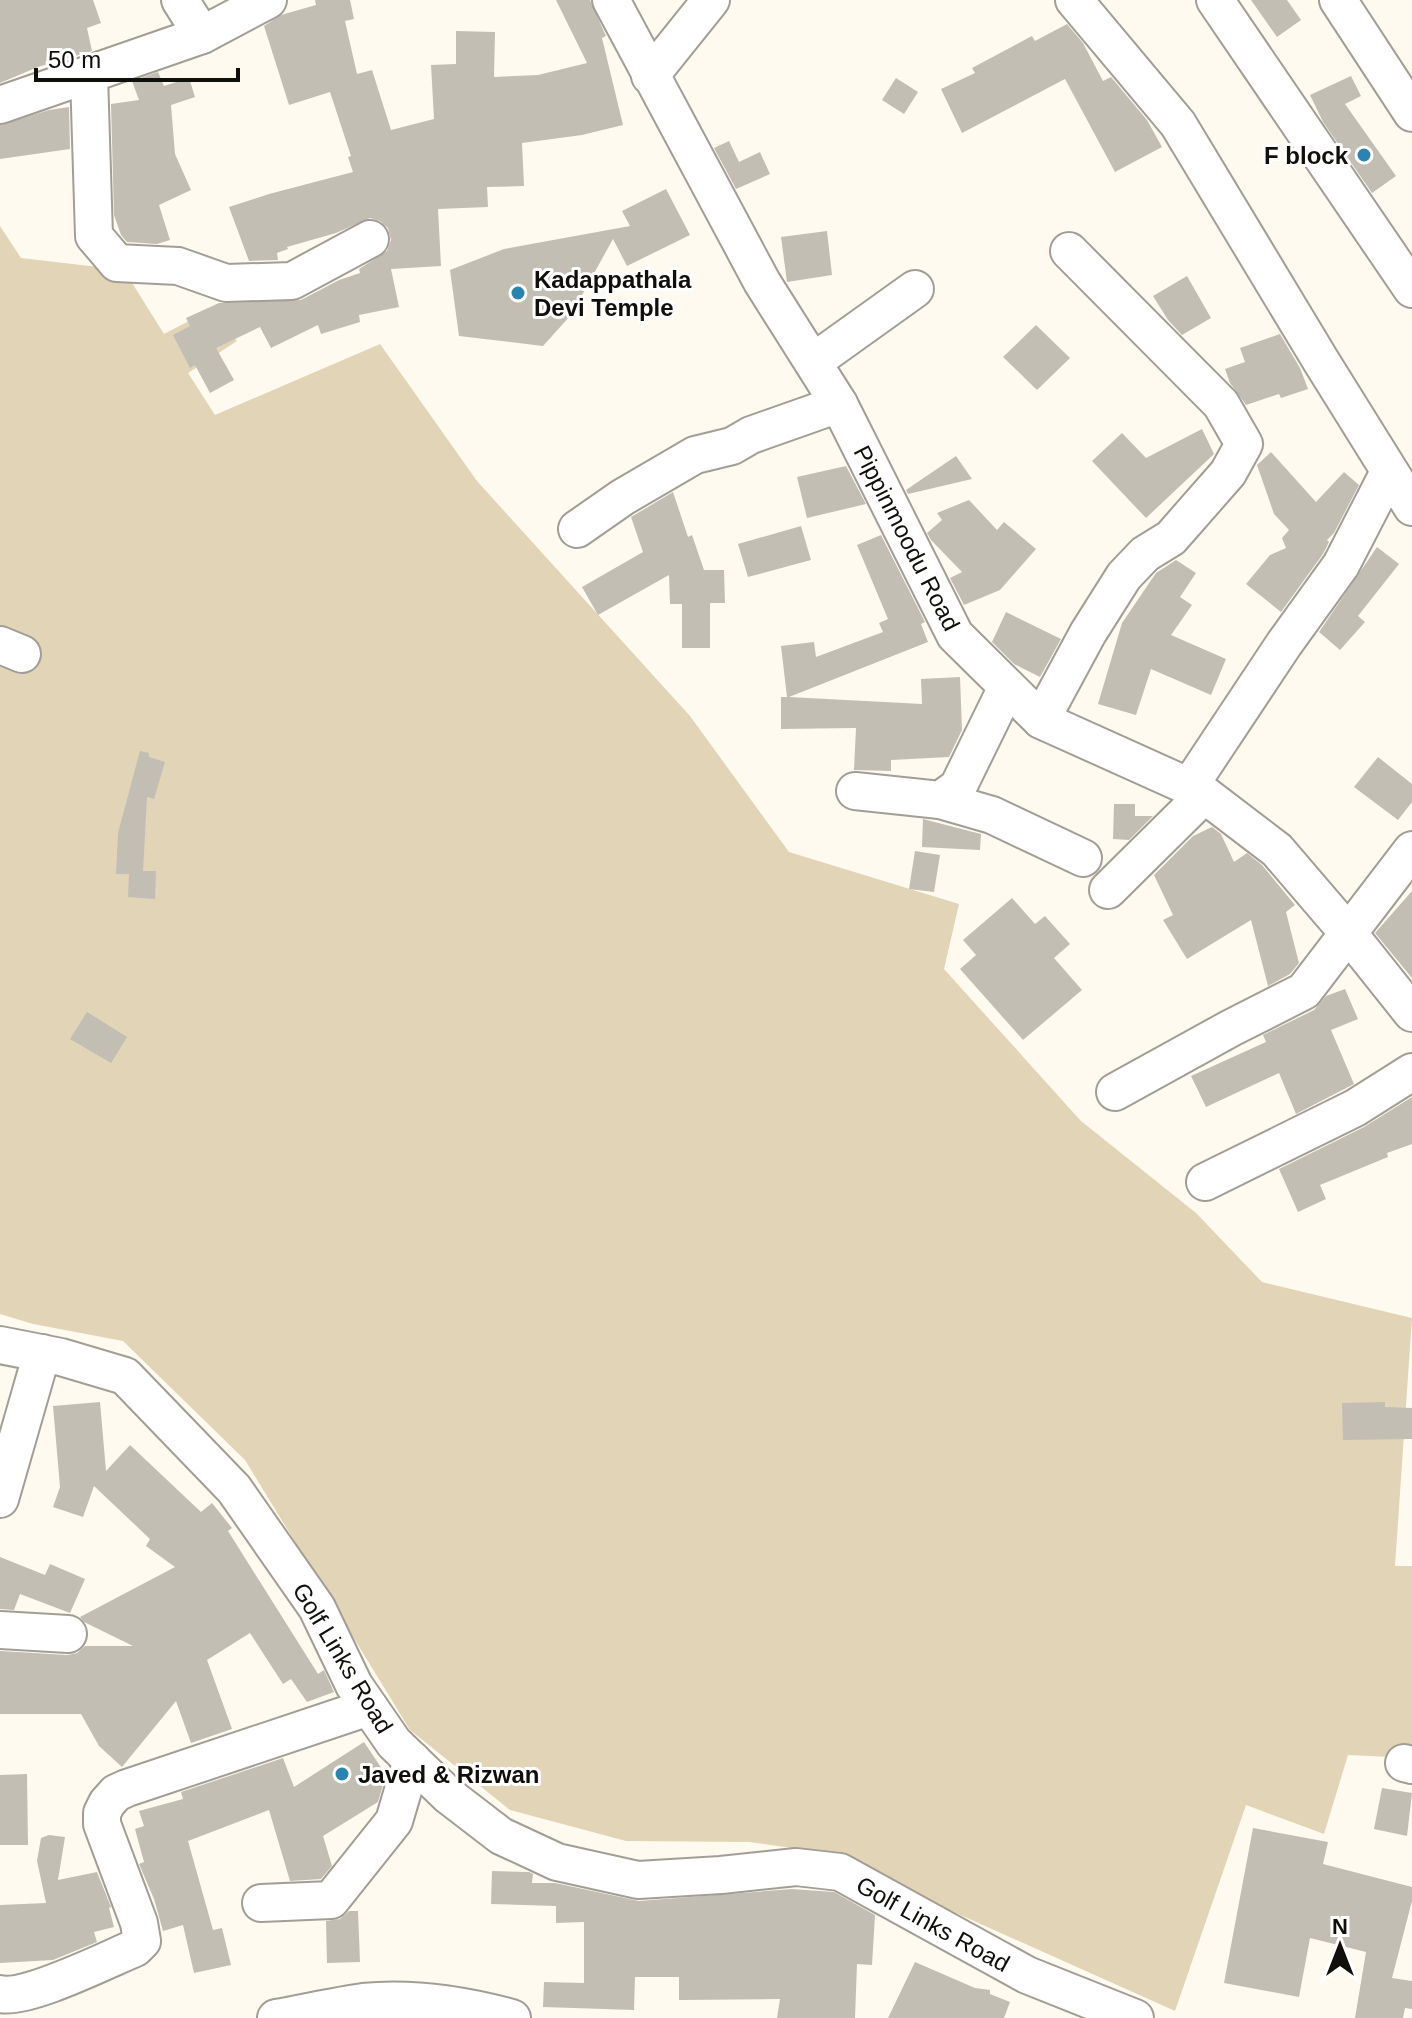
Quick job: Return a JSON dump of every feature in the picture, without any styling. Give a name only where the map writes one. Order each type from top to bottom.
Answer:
[{"type":"street","points":[[180,0],[202,35]]},
{"type":"street","points":[[0,105],[202,35],[268,0]]},
{"type":"street","name":"Pippinmoodu Road","points":[[611,0],[762,282],[839,404],[955,635],[1041,720],[1197,791],[1277,850],[1412,1013]]},
{"type":"street","points":[[650,76],[711,0]]},
{"type":"street","points":[[1074,0],[1178,124],[1412,507]]},
{"type":"street","points":[[1215,0],[1412,289]]},
{"type":"street","points":[[1338,0],[1412,113]]},
{"type":"street","points":[[89,75],[94,236],[117,263],[178,266],[226,283],[292,281],[370,239]]},
{"type":"street","points":[[1041,720],[1088,633],[1124,576],[1145,554],[1171,538],[1228,473],[1244,444],[1221,404],[1069,251]]},
{"type":"street","points":[[813,362],[915,289]]},
{"type":"street","points":[[577,529],[623,497],[695,455],[732,446],[751,435],[839,404]]},
{"type":"street","points":[[1108,890],[1197,791],[1284,644],[1341,565],[1389,472]]},
{"type":"street","points":[[940,800],[958,787],[1007,687]]},
{"type":"street","points":[[855,791],[940,800],[992,815],[1083,858]]},
{"type":"street","points":[[1115,1092],[1304,991],[1412,850]]},
{"type":"street","points":[[1205,1182],[1355,1108],[1412,1072]]},
{"type":"street","name":"Golf Links Road","points":[[0,1345],[125,1376],[234,1489],[317,1608],[354,1685],[394,1743],[449,1796],[501,1836],[557,1862],[638,1880],[796,1867],[840,1872],[1027,1975],[1135,2018]]},
{"type":"street","points":[[0,1499],[42,1353]]},
{"type":"street","points":[[0,1630],[68,1634]]},
{"type":"street","points":[[0,1994],[30,1991],[135,1948],[142,1941],[139,1923],[102,1824],[102,1813],[116,1793],[369,1707]]},
{"type":"street","points":[[261,1903],[331,1900],[394,1821],[412,1760]]},
{"type":"street","points":[[276,2018],[364,2002],[432,2002],[512,2018]]},
{"type":"shaded area","points":[[0,226],[21,258],[124,270],[164,334],[210,310],[237,341],[188,373],[215,415],[380,344],[477,481],[690,716],[789,852],[959,904],[944,969],[1081,1121],[1196,1213],[1262,1282],[1412,1318],[1395,1566],[1412,1566],[1412,1758],[1348,1755],[1324,1834],[1246,1805],[1175,2011],[820,1852],[749,1842],[626,1841],[510,1810],[410,1730],[245,1460],[123,1341],[33,1324],[0,1314]]},
{"type":"building","points":[[0,0],[93,0],[101,23],[87,28],[92,51],[38,67],[0,83]]},
{"type":"building","points":[[315,0],[350,0],[354,19],[345,21],[357,74],[372,70],[391,130],[434,119],[431,65],[456,64],[456,31],[495,32],[494,77],[538,75],[587,63],[556,0],[590,0],[606,36],[602,38],[623,125],[582,135],[522,143],[524,186],[487,187],[488,207],[438,209],[441,266],[391,269],[399,307],[359,315],[360,322],[321,334],[318,325],[271,348],[260,327],[216,348],[234,380],[210,393],[195,365],[190,368],[173,335],[190,326],[186,318],[219,303],[301,300],[360,273],[359,269],[387,251],[391,240],[388,228],[370,218],[336,233],[287,247],[277,253],[278,260],[249,261],[229,207],[353,172],[348,157],[351,156],[330,92],[289,105],[264,26],[281,15],[316,5]]},
{"type":"building","points":[[1251,0],[1287,0],[1301,20],[1277,37]]},
{"type":"building","points":[[1067,24],[1083,43],[1103,81],[1111,77],[1147,120],[1162,147],[1115,172],[1065,79],[962,133],[941,89],[975,73],[972,68],[1032,36],[1035,41]]},
{"type":"building","points":[[158,72],[164,86],[189,78],[195,97],[171,105],[175,154],[191,190],[159,205],[170,240],[157,244],[127,242],[114,215],[111,104],[139,100],[132,81]]},
{"type":"building","points":[[1351,76],[1361,96],[1345,104],[1396,176],[1372,193],[1323,122],[1310,95]]},
{"type":"building","points":[[896,78],[918,92],[904,114],[882,100]]},
{"type":"building","points":[[69,107],[70,149],[0,159],[0,125]]},
{"type":"building","points":[[729,141],[739,162],[760,152],[770,174],[736,189],[714,148]]},
{"type":"building","name":"Kadappathala Devi Temple","points":[[666,189],[690,235],[627,266],[613,239],[571,315],[543,346],[459,336],[450,270],[504,249],[630,226],[622,211]]},
{"type":"building","points":[[827,231],[832,275],[787,282],[781,237]]},
{"type":"building","points":[[1187,276],[1211,318],[1182,335],[1153,296]]},
{"type":"building","points":[[1036,325],[1070,358],[1037,390],[1003,357]]},
{"type":"building","points":[[1280,334],[1308,389],[1281,398],[1279,394],[1246,405],[1230,383],[1225,369],[1245,362],[1240,348]]},
{"type":"building","points":[[1202,429],[1214,454],[1146,518],[1092,461],[1122,433],[1146,458]]},
{"type":"building","points":[[1271,452],[1316,502],[1344,472],[1359,485],[1334,533],[1327,540],[1329,542],[1323,554],[1281,612],[1246,584],[1270,555],[1286,548],[1282,538],[1289,530],[1274,514],[1257,465]]},
{"type":"building","points":[[956,456],[972,479],[908,494],[906,490]]},
{"type":"building","points":[[846,466],[866,504],[807,518],[797,477]]},
{"type":"building","points":[[673,492],[688,537],[692,535],[704,570],[724,570],[725,603],[710,603],[710,648],[682,648],[682,604],[670,604],[669,575],[598,615],[582,587],[643,552],[631,517]]},
{"type":"building","points":[[969,500],[997,530],[1004,522],[1036,549],[1000,590],[964,605],[950,578],[962,572],[927,533],[942,520],[937,513]]},
{"type":"building","points":[[801,526],[811,560],[748,577],[738,544]]},
{"type":"building","points":[[881,535],[925,622],[921,624],[928,642],[789,697],[922,704],[921,679],[960,677],[962,730],[949,757],[891,760],[891,771],[854,770],[856,728],[781,729],[781,697],[787,697],[781,646],[814,642],[816,657],[883,632],[879,623],[888,619],[857,545]]},
{"type":"building","points":[[1377,547],[1399,564],[1358,616],[1365,622],[1340,650],[1319,632]]},
{"type":"building","points":[[1176,560],[1196,573],[1180,597],[1192,605],[1171,635],[1226,659],[1211,695],[1151,669],[1136,715],[1098,704],[1122,623],[1156,573]]},
{"type":"building","points":[[1006,612],[1061,639],[1040,677],[1014,664],[992,642]]},
{"type":"building","points":[[140,751],[165,762],[154,799],[147,797],[143,871],[156,871],[155,899],[128,897],[129,874],[116,874],[118,833]]},
{"type":"building","points":[[1378,757],[1412,784],[1412,802],[1398,820],[1354,787]]},
{"type":"building","points":[[1114,804],[1135,804],[1135,816],[1153,816],[1129,840],[1113,839]]},
{"type":"building","points":[[923,819],[981,834],[980,850],[922,847]]},
{"type":"building","points":[[1212,827],[1221,834],[1234,862],[1247,853],[1262,865],[1295,905],[1286,912],[1299,963],[1290,974],[1268,986],[1251,920],[1187,959],[1163,920],[1173,915],[1154,875],[1193,836]]},
{"type":"building","points":[[915,851],[940,855],[934,892],[909,889]]},
{"type":"building","points":[[1412,891],[1412,978],[1375,933]]},
{"type":"building","points":[[1012,898],[1035,924],[1045,916],[1070,944],[1054,958],[1082,990],[1023,1040],[960,969],[976,955],[963,940]]},
{"type":"building","points":[[1345,989],[1358,1019],[1331,1030],[1354,1084],[1296,1114],[1279,1073],[1206,1107],[1191,1076],[1266,1042],[1263,1035],[1314,1010],[1326,996]]},
{"type":"building","points":[[87,1012],[127,1037],[111,1063],[70,1039]]},
{"type":"building","points":[[1412,1097],[1412,1144],[1320,1185],[1326,1199],[1298,1212],[1279,1169],[1364,1127]]},
{"type":"building","points":[[100,1402],[106,1471],[130,1445],[201,1512],[212,1503],[232,1528],[228,1531],[318,1674],[324,1670],[334,1692],[307,1702],[291,1679],[283,1684],[250,1633],[207,1660],[232,1729],[191,1743],[176,1701],[122,1767],[99,1746],[81,1714],[0,1714],[0,1651],[67,1655],[77,1653],[85,1646],[133,1646],[84,1622],[80,1617],[175,1567],[146,1546],[150,1539],[94,1486],[83,1517],[53,1507],[60,1487],[53,1406]]},
{"type":"building","points":[[1385,1402],[1385,1407],[1412,1408],[1412,1439],[1343,1440],[1342,1403]]},
{"type":"building","points":[[0,1557],[45,1575],[50,1564],[85,1579],[70,1613],[20,1594],[14,1610],[0,1609]]},
{"type":"building","points":[[364,1742],[386,1775],[378,1802],[323,1836],[332,1866],[321,1879],[290,1881],[269,1810],[188,1841],[213,1930],[222,1928],[231,1965],[194,1973],[183,1925],[163,1931],[139,1864],[144,1862],[135,1829],[144,1826],[139,1811],[183,1799],[181,1792],[283,1758],[294,1787]]},
{"type":"building","points":[[27,1774],[28,1845],[0,1845],[0,1775]]},
{"type":"building","points":[[1382,1788],[1412,1793],[1407,1836],[1374,1829]]},
{"type":"building","points":[[1253,1828],[1328,1842],[1323,1864],[1412,1887],[1412,1901],[1392,1978],[1412,1981],[1412,2009],[1405,2008],[1403,2018],[1355,2018],[1366,1952],[1310,1938],[1299,1997],[1224,1983]]},
{"type":"building","points":[[49,1835],[65,1837],[58,1880],[97,1872],[111,1907],[114,1927],[94,1932],[97,1942],[53,1960],[0,1963],[0,1905],[46,1903],[37,1861],[41,1838]]},
{"type":"building","points":[[492,1871],[529,1872],[533,1874],[532,1883],[555,1883],[639,1901],[792,1889],[834,1892],[875,1915],[872,1965],[857,1964],[855,2018],[777,2018],[780,1999],[679,2000],[679,1977],[635,1977],[634,2010],[543,2007],[544,1982],[584,1983],[584,1922],[556,1923],[556,1906],[491,1904]]},
{"type":"building","points":[[349,1911],[358,1911],[360,1962],[327,1963],[326,1921],[340,1919]]},
{"type":"building","points":[[915,1962],[975,1988],[990,1990],[990,1994],[1010,2002],[1004,2018],[888,2018]]},
{"type":"place","name":"F block","points":[[1364,155]]},
{"type":"place","name":"Kadappathala Devi Temple","points":[[518,293]]},
{"type":"place","name":"Javed & Rizwan","points":[[342,1774]]}]
